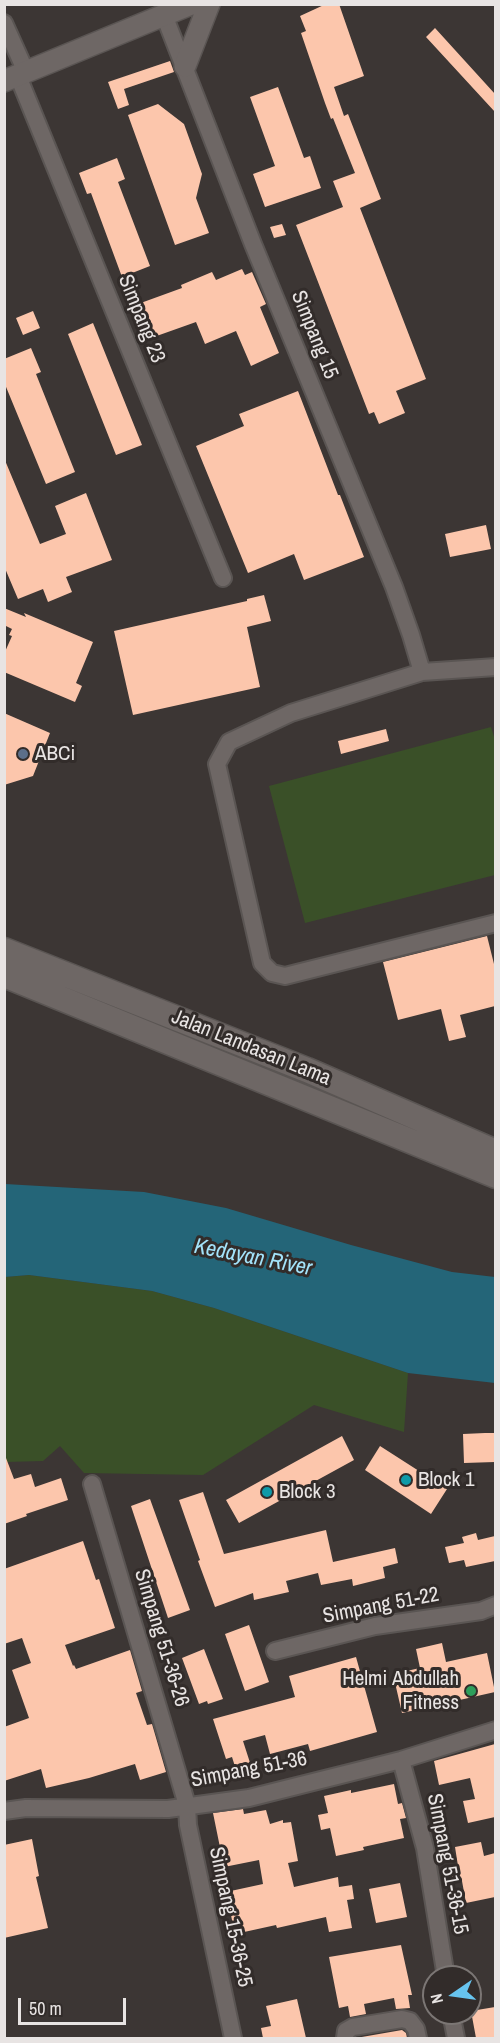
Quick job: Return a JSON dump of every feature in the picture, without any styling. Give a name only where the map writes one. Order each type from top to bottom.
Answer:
[{"type":"main road","name":"Jalan Landasan Lama","points":[[4,950],[307,1070],[495,1152]]},
{"type":"main road","name":"Jalan Landasan Lama","points":[[4,975],[495,1176]]},
{"type":"street","points":[[16,77],[191,4]]},
{"type":"street","points":[[185,66],[209,4]]},
{"type":"street","name":"Simpang 15","points":[[164,15],[253,244],[394,587],[422,672]]},
{"type":"street","name":"Simpang 23","points":[[4,23],[16,77],[223,578]]},
{"type":"street","points":[[495,667],[422,672],[291,713],[229,742],[216,764],[262,963],[272,973],[285,976],[495,923]]},
{"type":"street","name":"Simpang 51-36-26","points":[[92,1484],[187,1805]]},
{"type":"street","name":"Simpang 51-22","points":[[275,1651],[375,1626],[481,1611],[495,1605]]},
{"type":"street","name":"Simpang 51-36","points":[[4,1811],[26,1808],[168,1809],[249,1798],[401,1760],[495,1730]]},
{"type":"street","name":"Simpang 51-36-15","points":[[401,1760],[426,1848],[444,1965]]},
{"type":"street","name":"Simpang 15-36-25","points":[[187,1805],[188,1825],[233,2038]]},
{"type":"street","points":[[345,2038],[346,2031],[353,2027],[402,2019],[410,2022],[416,2029],[418,2038]]},
{"type":"green space","points":[[491,727],[496,743],[495,875],[305,923],[269,786]]},
{"type":"green space","points":[[29,1275],[152,1291],[214,1308],[408,1373],[404,1432],[314,1405],[203,1475],[84,1473],[60,1446],[43,1461],[5,1462],[5,1277]]},
{"type":"water","name":"Kedayan River","points":[[5,1184],[144,1192],[226,1208],[452,1272],[495,1277],[495,1383],[408,1373],[214,1308],[152,1291],[29,1275],[5,1277]]},
{"type":"building","points":[[326,4],[339,4],[364,76],[334,87],[344,116],[348,114],[381,199],[360,208],[426,379],[396,391],[405,413],[379,424],[374,412],[369,414],[296,225],[343,207],[333,181],[355,173],[333,118],[331,119],[301,33],[306,31],[300,16]]},
{"type":"building","points":[[435,28],[495,94],[495,112],[426,37]]},
{"type":"building","points":[[170,61],[174,72],[124,89],[129,105],[118,109],[108,82]]},
{"type":"building","points":[[278,87],[304,158],[310,156],[321,188],[265,207],[253,174],[275,166],[250,97]]},
{"type":"building","points":[[158,104],[184,124],[202,174],[196,198],[209,233],[175,245],[128,115]]},
{"type":"building","points":[[117,158],[125,179],[118,182],[150,266],[122,277],[91,193],[87,194],[79,173]]},
{"type":"building","points":[[282,224],[286,235],[274,238],[270,227]]},
{"type":"building","points":[[242,269],[245,275],[252,272],[266,304],[260,307],[279,353],[251,366],[236,331],[205,344],[196,322],[151,338],[138,304],[182,288],[181,285],[212,272],[216,280]]},
{"type":"building","points":[[33,311],[40,328],[23,335],[16,318]]},
{"type":"building","points":[[93,323],[142,445],[116,455],[68,334]]},
{"type":"building","points":[[31,348],[41,372],[36,374],[75,472],[46,484],[4,382],[4,359]]},
{"type":"building","points":[[298,391],[364,557],[304,580],[294,554],[248,573],[196,446],[244,426],[239,414]]},
{"type":"building","points":[[4,458],[40,544],[66,534],[55,506],[86,493],[112,560],[66,577],[72,592],[48,602],[43,589],[18,599],[4,566]]},
{"type":"building","points":[[486,525],[491,549],[450,557],[445,534]]},
{"type":"building","points":[[264,595],[271,621],[247,627],[260,687],[133,715],[114,631],[247,601],[247,599]]},
{"type":"building","points":[[4,608],[26,617],[24,613],[93,642],[76,683],[82,686],[75,702],[4,672],[4,654],[12,636],[9,635],[12,629],[4,625]]},
{"type":"building","name":"ABCi","points":[[4,713],[50,733],[33,776],[4,785]]},
{"type":"building","points":[[386,729],[389,741],[341,754],[338,741]]},
{"type":"building","points":[[487,936],[495,968],[495,1006],[460,1015],[466,1037],[449,1041],[441,1009],[398,1020],[383,962]]},
{"type":"building","points":[[495,1433],[495,1462],[464,1463],[463,1434]]},
{"type":"building","points":[[342,1436],[354,1460],[239,1523],[226,1500]]},
{"type":"building","name":"Block 1","points":[[380,1446],[447,1489],[431,1514],[365,1470]]},
{"type":"building","points":[[4,1458],[6,1458],[14,1479],[31,1474],[35,1487],[61,1478],[68,1500],[4,1524]]},
{"type":"building","points":[[203,1492],[224,1554],[326,1530],[333,1562],[395,1548],[398,1563],[383,1567],[385,1578],[353,1586],[352,1579],[321,1585],[318,1573],[286,1581],[289,1592],[254,1600],[253,1593],[215,1607],[179,1500]]},
{"type":"building","points":[[150,1499],[190,1610],[168,1618],[131,1506]]},
{"type":"building","points":[[476,1533],[478,1540],[495,1536],[495,1561],[466,1567],[464,1560],[449,1563],[445,1547],[464,1543],[462,1537]]},
{"type":"building","points":[[83,1541],[96,1580],[99,1579],[115,1628],[65,1645],[76,1669],[130,1650],[142,1691],[136,1693],[147,1725],[152,1724],[166,1772],[140,1780],[135,1764],[46,1788],[41,1769],[4,1781],[4,1727],[29,1718],[12,1670],[31,1663],[22,1638],[4,1644],[4,1569]]},
{"type":"building","points":[[249,1625],[269,1682],[245,1691],[225,1634]]},
{"type":"building","points":[[442,1643],[446,1662],[487,1653],[495,1692],[402,1713],[393,1674],[420,1668],[416,1649]]},
{"type":"building","points":[[204,1649],[223,1699],[208,1704],[207,1701],[199,1704],[182,1658]]},
{"type":"building","points":[[356,1657],[377,1732],[310,1751],[308,1744],[270,1754],[265,1735],[243,1741],[253,1772],[238,1776],[232,1757],[226,1759],[213,1719],[295,1697],[289,1676]]},
{"type":"building","points":[[495,1744],[495,1817],[468,1823],[463,1801],[475,1799],[470,1778],[439,1785],[434,1761]]},
{"type":"building","points":[[394,1784],[398,1804],[402,1803],[406,1818],[400,1819],[404,1838],[336,1856],[330,1828],[321,1830],[318,1815],[328,1813],[324,1796]]},
{"type":"building","points":[[243,1809],[244,1814],[266,1810],[270,1824],[283,1820],[283,1823],[291,1822],[298,1861],[288,1863],[294,1887],[338,1877],[339,1887],[352,1885],[354,1899],[347,1900],[352,1928],[329,1932],[326,1917],[277,1928],[276,1925],[235,1934],[226,1892],[263,1884],[259,1860],[224,1867],[213,1813]]},
{"type":"building","points":[[32,1839],[39,1876],[36,1877],[48,1928],[4,1938],[4,1845]]},
{"type":"building","points":[[481,1842],[484,1856],[495,1853],[495,1897],[466,1903],[462,1881],[452,1883],[449,1868],[458,1866],[455,1847]]},
{"type":"building","points":[[400,1883],[407,1917],[376,1923],[369,1889]]},
{"type":"building","points":[[401,1945],[412,1995],[408,1995],[410,2008],[396,2009],[394,1998],[364,2004],[366,2014],[350,2017],[348,2006],[339,2008],[329,1957]]},
{"type":"building","points":[[297,1999],[306,2038],[263,2038],[261,2028],[271,2026],[266,2006]]},
{"type":"building","points":[[495,2007],[495,2038],[476,2038],[474,2025],[482,2025],[482,2009]]},
{"type":"building","points":[[402,2030],[406,2033],[407,2038],[356,2038]]},
{"type":"place","name":"ABCi","points":[[23,754]]},
{"type":"place","name":"Block 1","points":[[406,1480]]},
{"type":"place","name":"Block 3","points":[[267,1492]]},
{"type":"place","name":"Helmi Abdullah Fitness","points":[[471,1691]]}]
